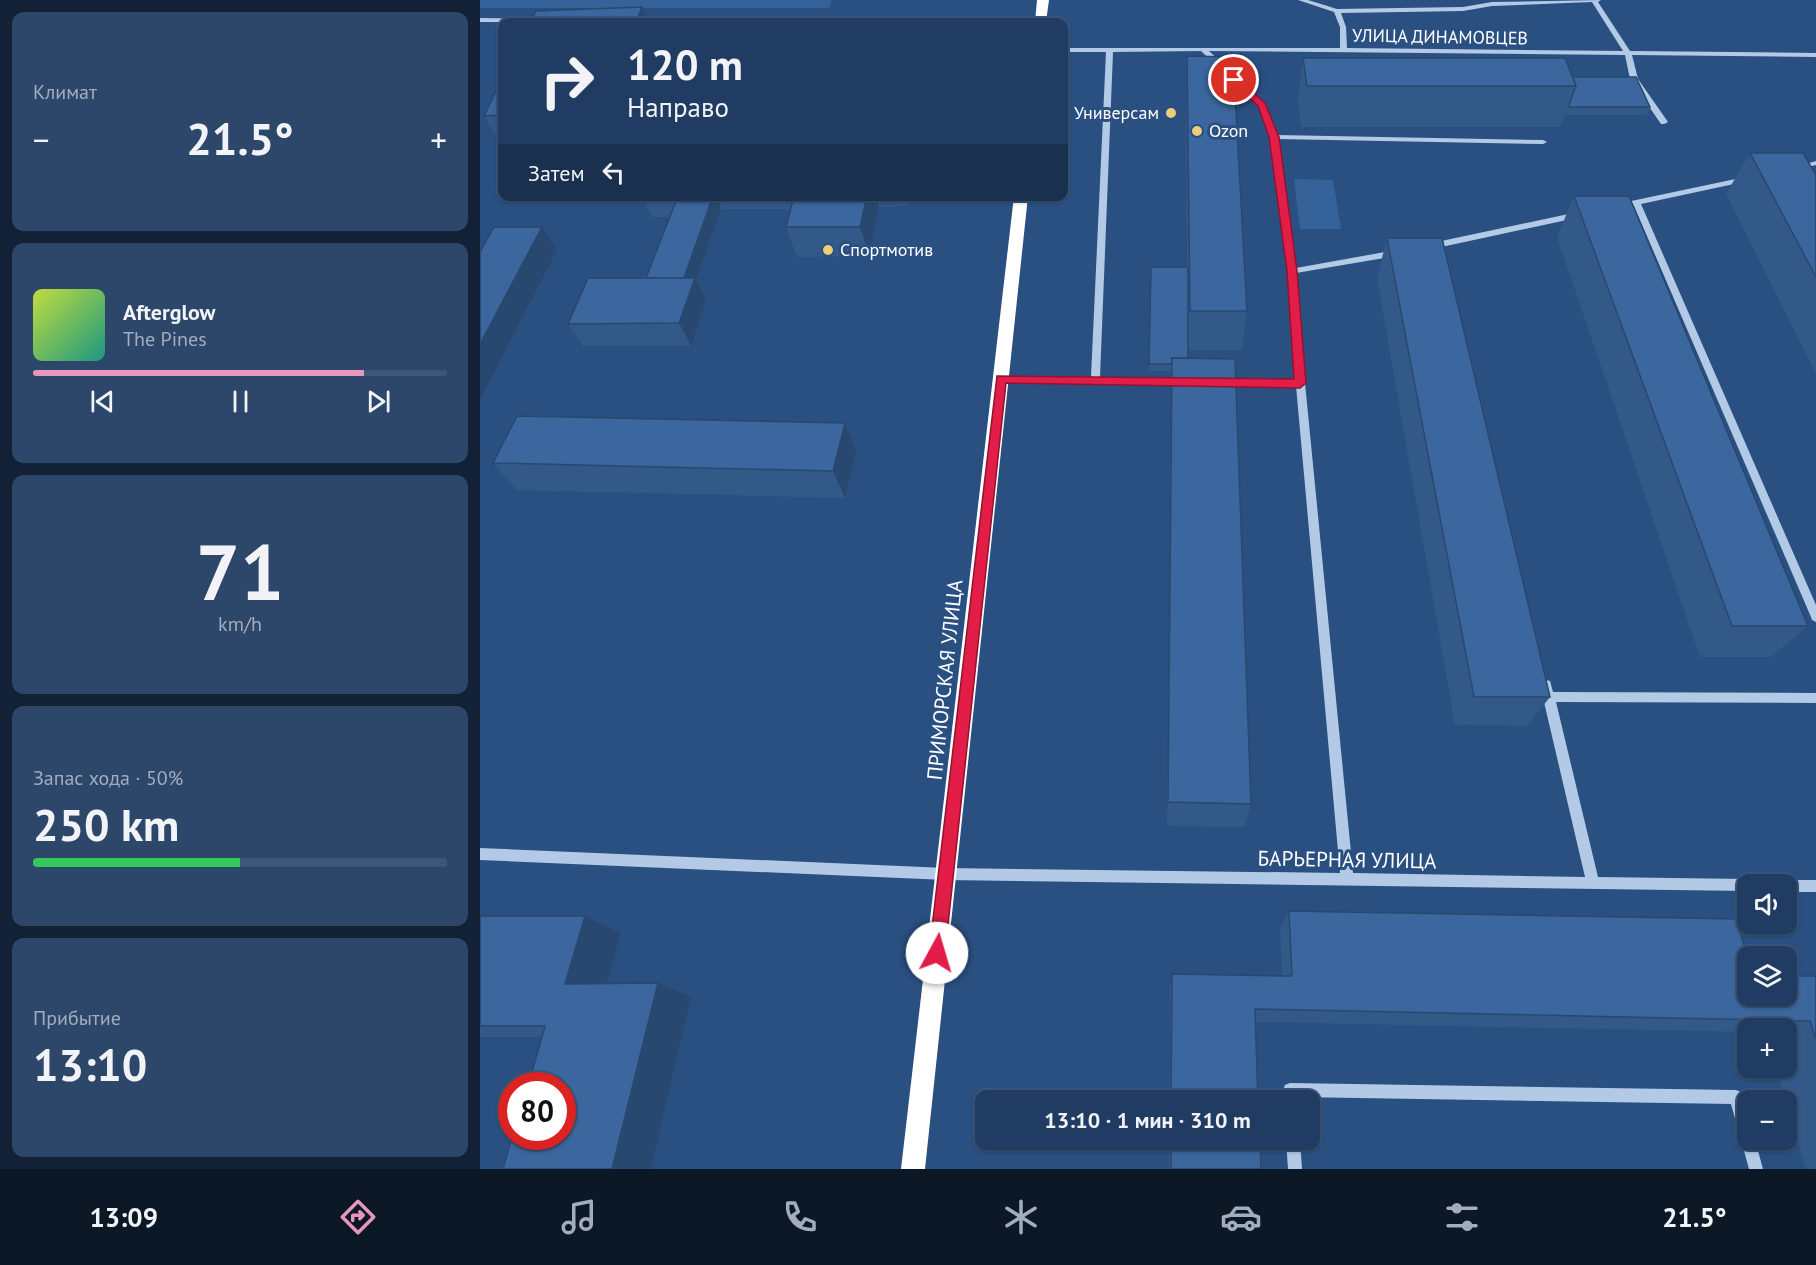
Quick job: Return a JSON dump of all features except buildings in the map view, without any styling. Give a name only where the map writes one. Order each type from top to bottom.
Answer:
[{"type":"highway","points":[[1041,18],[1043,0]]},
{"type":"highway","name":"ПРИМОРСКАЯ УЛИЦА","points":[[913,1169],[1020,201]]},
{"type":"street","points":[[1301,0],[1337,11],[1463,9],[1492,4],[1595,0],[1628,54],[1634,79],[1665,122]]},
{"type":"street","points":[[1337,11],[1343,27],[1344,50]]},
{"type":"street","points":[[480,20],[498,20]]},
{"type":"street","points":[[1203,49],[1262,105],[1274,137],[1292,271],[1300,383],[1347,880]]},
{"type":"street","name":"УЛИЦА ДИНАМОВЦЕВ","points":[[1068,50],[1203,49],[1816,55]]},
{"type":"street","points":[[1095,381],[1110,50]]},
{"type":"street","points":[[1274,137],[1543,142]]},
{"type":"street","points":[[1782,171],[1816,163]]},
{"type":"street","points":[[1613,207],[1760,176]]},
{"type":"street","points":[[1636,202],[1816,617]]},
{"type":"street","points":[[1418,249],[1590,212]]},
{"type":"street","points":[[1441,244],[1444,256]]},
{"type":"street","points":[[1292,271],[1407,251]]},
{"type":"street","points":[[1001,379],[1193,382]]},
{"type":"street","points":[[1216,382],[1300,383]]},
{"type":"street","points":[[1543,674],[1593,883]]},
{"type":"street","points":[[1549,697],[1816,698]]},
{"type":"street","name":"БАРЬЕРНАЯ УЛИЦА","points":[[480,854],[946,874],[1737,885]]},
{"type":"street","points":[[1797,886],[1816,886]]},
{"type":"street","points":[[1320,1090],[1736,1097],[1737,1101]]},
{"type":"street","points":[[1294,1150],[1295,1169]]},
{"type":"street","points":[[1751,1150],[1756,1169]]},
{"type":"shaded area","points":[[480,0],[832,0],[829,8],[480,8]]},
{"type":"shaded area","points":[[1294,179],[1333,180],[1341,229],[1300,229]]},
{"type":"place","name":"Универсам","points":[[1171,113]]},
{"type":"place","name":"Ozon","points":[[1197,131]]},
{"type":"place","name":"Спортмотив","points":[[828,250]]},
{"type":"route","points":[[937,953],[1001,379],[1300,383],[1292,271],[1274,137],[1262,105],[1234,80]]}]
